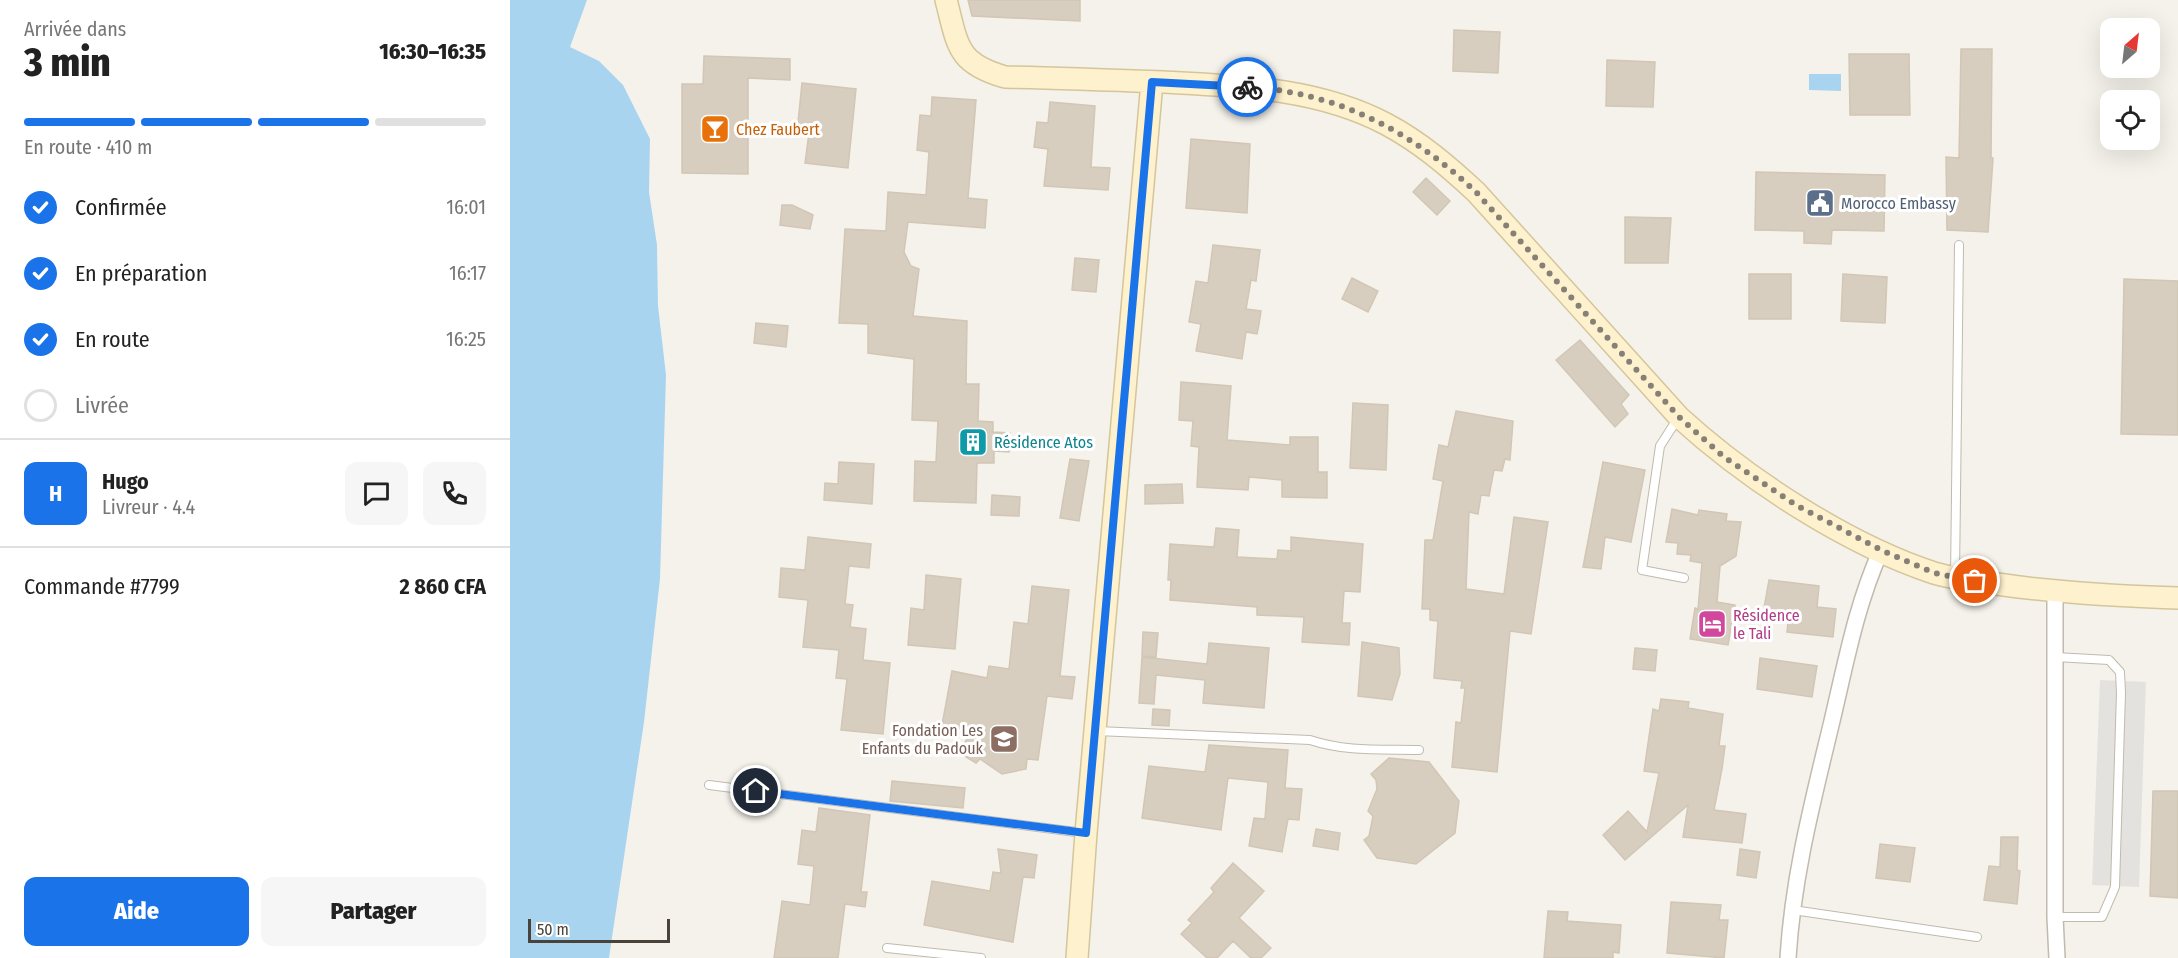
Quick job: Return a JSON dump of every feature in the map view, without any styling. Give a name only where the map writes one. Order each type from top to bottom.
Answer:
[{"type":"main road","points":[[946,0],[959,46],[969,62],[983,71],[1005,77],[1256,87],[1289,92],[1348,108],[1384,123],[1414,140],[1442,160],[1476,192],[1679,417],[1724,457],[1796,505],[1881,550],[1934,573],[1955,578],[2055,591],[2178,598]]},
{"type":"main road","points":[[1077,958],[1152,82]]},
{"type":"street","points":[[1788,958],[1791,909],[1799,858],[1860,600],[1881,550]]},
{"type":"street","points":[[2055,591],[2057,958]]},
{"type":"lane","points":[[1955,578],[1959,245]]},
{"type":"lane","points":[[1679,417],[1660,446],[1642,570],[1684,578]]},
{"type":"lane","points":[[2055,657],[2109,660],[2120,672],[2121,693],[2115,887],[2102,917],[2055,917]]},
{"type":"lane","points":[[1096,730],[1310,740],[1323,746],[1355,751],[1419,750]]},
{"type":"lane","points":[[709,785],[1086,833]]},
{"type":"lane","points":[[1791,909],[1977,937]]},
{"type":"lane","points":[[887,948],[981,958]]},
{"type":"shaded area","points":[[2100,680],[2146,682],[2139,887],[2092,885]]},
{"type":"water","points":[[510,0],[587,0],[570,47],[599,61],[623,85],[650,139],[649,192],[657,245],[658,306],[666,375],[660,579],[644,722],[609,958],[510,958]]},
{"type":"water","points":[[1809,74],[1841,74],[1841,91],[1809,90]]},
{"type":"building","points":[[968,0],[1080,0],[1080,21],[972,16]]},
{"type":"building","points":[[1454,30],[1500,32],[1498,73],[1453,71]]},
{"type":"building","points":[[1961,49],[1992,49],[1991,158],[1993,158],[1988,232],[1947,230],[1946,157],[1959,158]]},
{"type":"building","points":[[1849,54],[1909,54],[1910,115],[1850,115]]},
{"type":"building","name":"Chez Faubert","points":[[704,56],[790,59],[790,80],[748,78],[748,174],[682,173],[682,84],[703,84]]},
{"type":"building","points":[[1607,60],[1655,62],[1653,107],[1606,106]]},
{"type":"building","points":[[802,83],[856,89],[848,168],[805,163],[809,133],[797,132]]},
{"type":"building","points":[[932,97],[976,100],[968,198],[987,200],[985,228],[908,222],[904,252],[911,266],[919,269],[913,316],[967,321],[966,384],[979,384],[978,421],[993,422],[993,432],[1010,433],[1009,452],[994,451],[994,463],[977,463],[976,503],[914,501],[915,461],[936,462],[938,421],[912,420],[914,359],[868,353],[868,324],[839,323],[845,229],[886,231],[888,192],[926,195],[929,152],[917,150],[920,115],[931,116]]},
{"type":"building","points":[[1050,102],[1095,106],[1091,167],[1110,168],[1108,190],[1044,186],[1048,149],[1034,147],[1037,122],[1048,123]]},
{"type":"building","points":[[1191,139],[1250,144],[1247,213],[1186,208]]},
{"type":"building","name":"Morocco Embassy","points":[[1756,172],[1885,175],[1884,231],[1832,230],[1831,244],[1804,243],[1804,231],[1755,230]]},
{"type":"building","points":[[1426,178],[1450,201],[1437,215],[1413,192]]},
{"type":"building","points":[[782,205],[792,205],[813,215],[810,229],[780,225]]},
{"type":"building","points":[[1625,217],[1671,218],[1668,263],[1625,263]]},
{"type":"building","points":[[1213,245],[1260,250],[1256,281],[1251,280],[1246,309],[1261,311],[1259,324],[1257,334],[1246,332],[1242,359],[1196,351],[1201,324],[1189,322],[1196,281],[1208,283]]},
{"type":"building","points":[[1075,258],[1099,260],[1096,292],[1072,290]]},
{"type":"building","points":[[1749,274],[1791,274],[1791,319],[1749,319]]},
{"type":"building","points":[[1843,274],[1887,277],[1885,323],[1841,321]]},
{"type":"building","points":[[1352,278],[1378,291],[1368,312],[1342,299]]},
{"type":"building","points":[[2124,279],[2178,281],[2178,435],[2121,434]]},
{"type":"building","points":[[756,323],[788,326],[786,347],[754,343]]},
{"type":"building","points":[[1580,340],[1629,395],[1621,404],[1628,414],[1615,427],[1556,360]]},
{"type":"building","points":[[1181,382],[1231,386],[1227,440],[1290,445],[1290,437],[1318,437],[1318,472],[1327,472],[1327,498],[1282,497],[1282,480],[1249,477],[1248,490],[1197,487],[1199,447],[1191,446],[1193,421],[1179,420]]},
{"type":"building","points":[[1353,403],[1388,405],[1386,470],[1350,468]]},
{"type":"building","points":[[1456,411],[1513,421],[1510,460],[1505,459],[1502,471],[1494,470],[1489,496],[1481,495],[1478,514],[1469,512],[1466,589],[1504,594],[1514,517],[1548,522],[1531,634],[1510,631],[1497,772],[1452,767],[1456,722],[1461,723],[1465,688],[1461,688],[1462,681],[1434,678],[1438,621],[1430,620],[1430,609],[1422,609],[1425,540],[1433,540],[1443,481],[1433,479],[1439,445],[1448,447]]},
{"type":"building","points":[[1070,459],[1089,461],[1079,521],[1060,518]]},
{"type":"building","points":[[839,462],[874,464],[872,504],[824,500],[825,483],[838,484]]},
{"type":"building","points":[[1603,462],[1645,470],[1631,542],[1605,537],[1601,569],[1583,567]]},
{"type":"building","points":[[1182,484],[1183,503],[1145,504],[1145,485]]},
{"type":"building","points":[[992,495],[1020,497],[1019,516],[991,515]]},
{"type":"building","points":[[1672,509],[1698,515],[1699,510],[1727,514],[1726,521],[1741,522],[1736,556],[1720,566],[1717,602],[1735,605],[1728,645],[1690,639],[1695,608],[1698,609],[1702,563],[1690,561],[1691,555],[1677,554],[1678,543],[1666,542]]},
{"type":"building","points":[[1216,528],[1239,530],[1237,557],[1277,559],[1278,550],[1291,551],[1291,537],[1363,544],[1360,592],[1344,591],[1342,623],[1350,623],[1349,645],[1302,642],[1304,617],[1257,615],[1257,607],[1170,600],[1171,580],[1168,580],[1170,544],[1214,547]]},
{"type":"building","points":[[808,537],[871,544],[869,568],[849,566],[845,604],[853,605],[850,627],[866,629],[863,660],[890,663],[883,734],[841,730],[847,679],[836,678],[839,650],[803,647],[808,600],[779,597],[781,568],[805,570]]},
{"type":"building","points":[[926,575],[961,579],[955,649],[908,645],[911,608],[924,610]]},
{"type":"building","points":[[1769,580],[1819,586],[1817,607],[1836,609],[1833,637],[1787,632],[1788,622],[1762,619]]},
{"type":"building","points":[[1032,586],[1069,590],[1060,676],[1075,677],[1072,699],[1047,696],[1038,760],[1027,759],[1026,769],[1002,774],[980,759],[976,763],[958,752],[972,732],[942,725],[952,671],[987,678],[989,666],[1009,669],[1014,622],[1028,624]]},
{"type":"building","points":[[1143,632],[1158,633],[1156,657],[1142,656]]},
{"type":"building","points":[[1362,642],[1399,648],[1400,674],[1392,700],[1358,696]]},
{"type":"building","points":[[1209,643],[1269,648],[1264,708],[1203,703],[1205,680],[1156,675],[1154,704],[1139,703],[1142,657],[1207,664]]},
{"type":"building","points":[[1635,648],[1657,650],[1655,671],[1633,669]]},
{"type":"building","points":[[1760,658],[1817,666],[1812,697],[1757,689]]},
{"type":"building","points":[[1661,699],[1689,702],[1688,708],[1723,714],[1719,746],[1725,746],[1714,810],[1746,814],[1742,843],[1683,837],[1688,805],[1625,860],[1603,835],[1628,811],[1647,832],[1659,773],[1644,771],[1653,709],[1659,711]]},
{"type":"building","points":[[1153,709],[1170,710],[1169,726],[1152,725]]},
{"type":"building","points":[[1209,745],[1288,750],[1285,788],[1302,789],[1299,820],[1288,819],[1282,852],[1249,846],[1254,818],[1265,819],[1268,782],[1228,778],[1221,830],[1142,818],[1149,766],[1205,772]]},
{"type":"building","points":[[1389,758],[1429,762],[1459,801],[1455,833],[1416,864],[1377,858],[1364,840],[1369,836],[1373,816],[1368,811],[1377,789],[1376,780],[1371,774]]},
{"type":"building","points":[[892,781],[965,788],[963,808],[890,801]]},
{"type":"building","points":[[2153,791],[2178,791],[2178,898],[2150,896]]},
{"type":"building","points":[[819,808],[870,815],[861,892],[867,892],[865,907],[845,904],[838,958],[774,958],[782,901],[810,905],[814,866],[798,864],[802,830],[816,832]]},
{"type":"building","points":[[1316,829],[1340,833],[1338,850],[1313,846]]},
{"type":"building","points":[[2001,837],[2018,837],[2017,870],[2020,871],[2017,904],[1984,900],[1989,866],[2000,867]]},
{"type":"building","points":[[1880,844],[1915,848],[1910,882],[1876,878]]},
{"type":"building","points":[[998,849],[1037,855],[1034,878],[1023,877],[1013,942],[924,925],[932,881],[990,891],[993,872],[1001,873]]},
{"type":"building","points":[[1740,849],[1760,852],[1756,878],[1737,875]]},
{"type":"building","points":[[1233,863],[1264,891],[1239,918],[1271,948],[1261,958],[1251,958],[1233,941],[1217,958],[1207,958],[1181,934],[1192,923],[1188,920],[1214,892],[1211,888]]},
{"type":"building","points":[[1671,902],[1721,905],[1719,920],[1728,920],[1724,958],[1667,953]]},
{"type":"building","points":[[1548,911],[1568,912],[1567,921],[1621,925],[1619,953],[1613,952],[1613,958],[1544,958]]},
{"type":"way so far","points":[[1247,87],[1289,92],[1348,108],[1384,123],[1414,140],[1442,160],[1476,192],[1625,354],[1679,417],[1724,457],[1796,505],[1842,531],[1934,573],[1975,581]]},
{"type":"place","name":"Chez Faubert","points":[[715,129]]},
{"type":"place","name":"Morocco Embassy","points":[[1820,203]]},
{"type":"place","name":"Résidence Atos","points":[[973,442]]},
{"type":"place","name":"Résidence le Tali","points":[[1712,624]]},
{"type":"place","name":"Fondation Les Enfants du Padouk","points":[[1004,739]]},
{"type":"route","points":[[756,791],[1086,833],[1152,82],[1247,87]]}]
